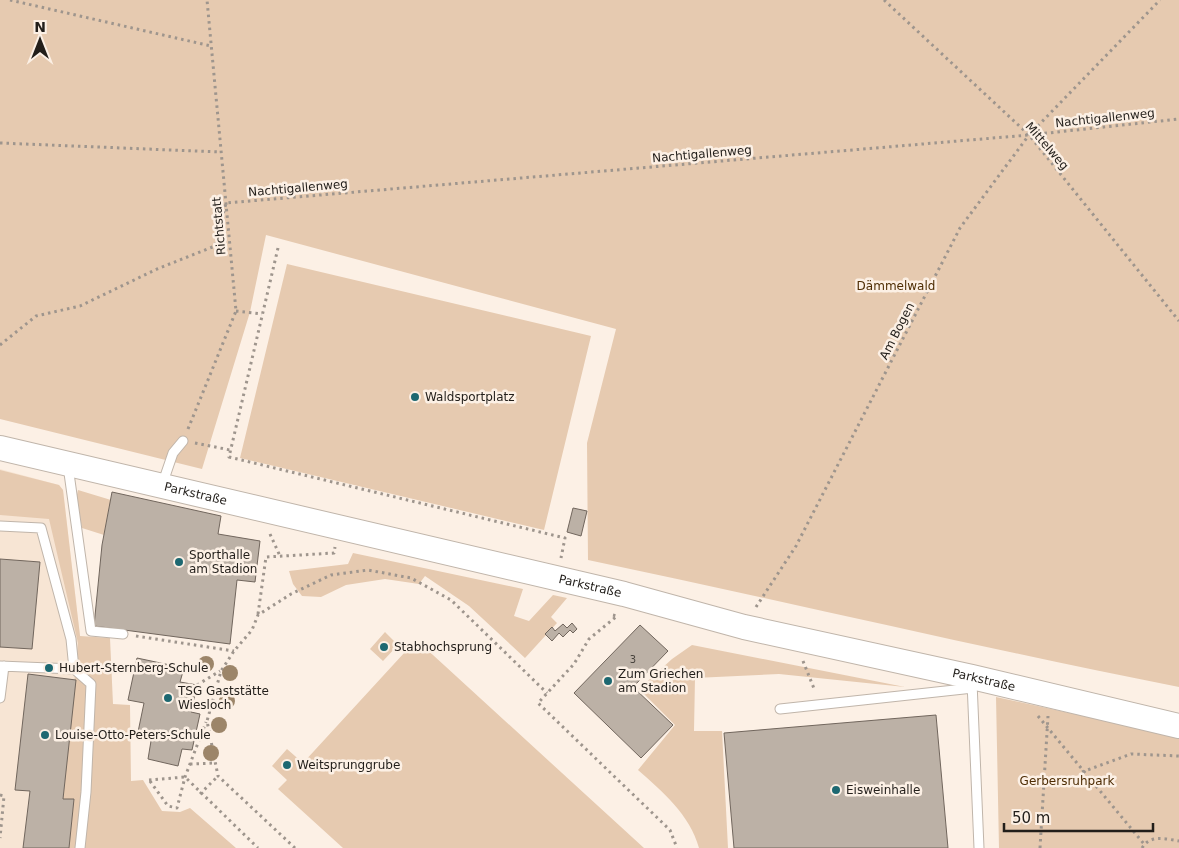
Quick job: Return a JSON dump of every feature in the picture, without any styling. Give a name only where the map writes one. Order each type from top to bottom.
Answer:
[{"type":"street","name":"Parkstraße","points":[[0,448],[624,594],[744,627],[972,683],[1052,696],[1179,726]]},
{"type":"lane","points":[[162,486],[173,452],[183,441]]},
{"type":"lane","points":[[67,463],[91,630],[123,634]]},
{"type":"lane","points":[[0,526],[41,528],[71,639],[74,669]]},
{"type":"lane","points":[[0,698],[2,666],[74,669],[91,684],[86,792],[80,848]]},
{"type":"lane","points":[[780,709],[972,683],[980,848]]},
{"type":"path","points":[[10,0],[211,46]]},
{"type":"path","name":"Richtstatt","points":[[183,441],[236,311],[207,0]]},
{"type":"path","name":"Mittelweg","points":[[884,0],[1029,135],[1179,321]]},
{"type":"path","name":"Am Bogen","points":[[744,627],[796,546],[960,228],[1029,135],[1160,0]]},
{"type":"path","name":"Nachtigallenweg","points":[[226,203],[1029,135],[1179,119]]},
{"type":"path","points":[[0,143],[220,152]]},
{"type":"path","points":[[0,345],[36,316],[80,306],[157,269],[215,246],[226,203]]},
{"type":"path","points":[[278,248],[229,458],[565,538],[560,560],[570,562]]},
{"type":"path","points":[[236,311],[262,314]]},
{"type":"path","points":[[183,441],[230,450]]},
{"type":"path","points":[[185,777],[150,780],[168,806],[177,808],[185,777],[207,720],[221,671],[234,651],[252,630],[258,615],[266,557],[334,553],[340,528]]},
{"type":"path","points":[[258,615],[291,594],[331,575],[368,570],[411,578],[451,600],[547,694]]},
{"type":"path","points":[[610,614],[617,616],[589,639],[574,664],[538,703],[670,830],[677,848]]},
{"type":"path","points":[[123,634],[234,651]]},
{"type":"path","points":[[803,664],[814,690]]},
{"type":"path","points":[[197,685],[221,671]]},
{"type":"path","points":[[1040,848],[1047,724],[1052,696]]},
{"type":"path","points":[[1032,711],[1047,724],[1082,772],[1143,846],[1158,838],[1179,842]]},
{"type":"path","points":[[207,720],[218,776],[296,848]]},
{"type":"path","points":[[1082,772],[1131,754],[1179,756]]},
{"type":"path","points":[[190,764],[215,763]]},
{"type":"path","points":[[200,794],[218,776]]},
{"type":"path","points":[[185,777],[200,794],[258,848]]},
{"type":"path","points":[[0,795],[4,796],[0,838]]},
{"type":"shaded area","name":"Hubert-Sternberg-Schule","points":[[0,469],[59,485],[63,490],[80,636],[93,848],[0,848]]},
{"type":"green space","name":"Dämmelwald","points":[[0,0],[1179,0],[1179,687],[588,560],[587,443],[616,329],[266,235],[250,312],[202,469],[0,419]]},
{"type":"green space","name":"Waldsportplatz","points":[[287,264],[591,336],[544,530],[240,458]]},
{"type":"green space","points":[[0,470],[59,485],[63,490],[80,636],[110,638],[113,704],[130,705],[131,781],[143,780],[162,811],[180,812],[190,808],[236,848],[69,848],[74,800],[63,799],[78,643],[49,519],[0,515]]},
{"type":"green space","points":[[78,490],[111,500],[104,535],[82,528],[76,499]]},
{"type":"green space","points":[[353,553],[523,589],[514,616],[529,621],[553,595],[567,598],[551,617],[557,623],[525,658],[469,606],[425,576],[419,584],[385,579],[346,585],[321,597],[302,596],[293,584],[289,571],[348,564]]},
{"type":"green space","name":"Stabhochsprung","points":[[385,632],[398,645],[383,661],[370,649]]},
{"type":"green space","points":[[416,640],[644,848],[343,848],[278,789],[287,780],[272,766],[287,749],[303,763]]},
{"type":"green space","points":[[692,645],[905,687],[779,674],[695,678],[694,731],[722,731],[728,848],[699,848],[695,836],[682,814],[638,770],[675,725],[639,689],[672,659]]},
{"type":"green space","name":"Gerbersruhpark","points":[[996,697],[1179,737],[1179,848],[999,848]]},
{"type":"building","name":"Sporthalle am Stadion","points":[[112,492],[221,516],[218,534],[260,541],[255,582],[237,580],[230,644],[94,626],[102,545]]},
{"type":"building","points":[[573,508],[587,511],[581,536],[567,532]]},
{"type":"building","points":[[0,559],[40,562],[32,649],[0,647]]},
{"type":"building","points":[[572,623],[577,629],[573,633],[570,630],[563,637],[559,633],[552,641],[545,634],[552,627],[555,631],[563,624],[567,628]]},
{"type":"building","points":[[640,625],[668,651],[633,687],[673,725],[641,758],[574,693]]},
{"type":"building","points":[[137,658],[184,668],[180,682],[197,685],[191,712],[200,714],[192,750],[182,749],[178,766],[148,759],[152,735],[138,732],[144,703],[128,700]]},
{"type":"building","name":"Louise-Otto-Peters-Schule","points":[[28,674],[76,680],[63,799],[74,799],[69,848],[23,848],[30,791],[15,790]]},
{"type":"building","name":"Eisweinhalle","points":[[936,715],[948,848],[734,848],[724,733]]},
{"type":"place","name":"Waldsportplatz","points":[[415,397]]},
{"type":"place","name":"Sporthalle am Stadion","points":[[179,562]]},
{"type":"place","name":"Stabhochsprung","points":[[384,647]]},
{"type":"place","name":"Hubert-Sternberg-Schule","points":[[49,668]]},
{"type":"place","name":"Zum Griechen am Stadion","points":[[608,681]]},
{"type":"place","name":"TSG Gaststätte Wiesloch","points":[[168,698]]},
{"type":"place","name":"Louise-Otto-Peters-Schule","points":[[45,735]]},
{"type":"place","name":"Weitsprunggrube","points":[[287,765]]},
{"type":"place","name":"Eisweinhalle","points":[[836,790]]}]
